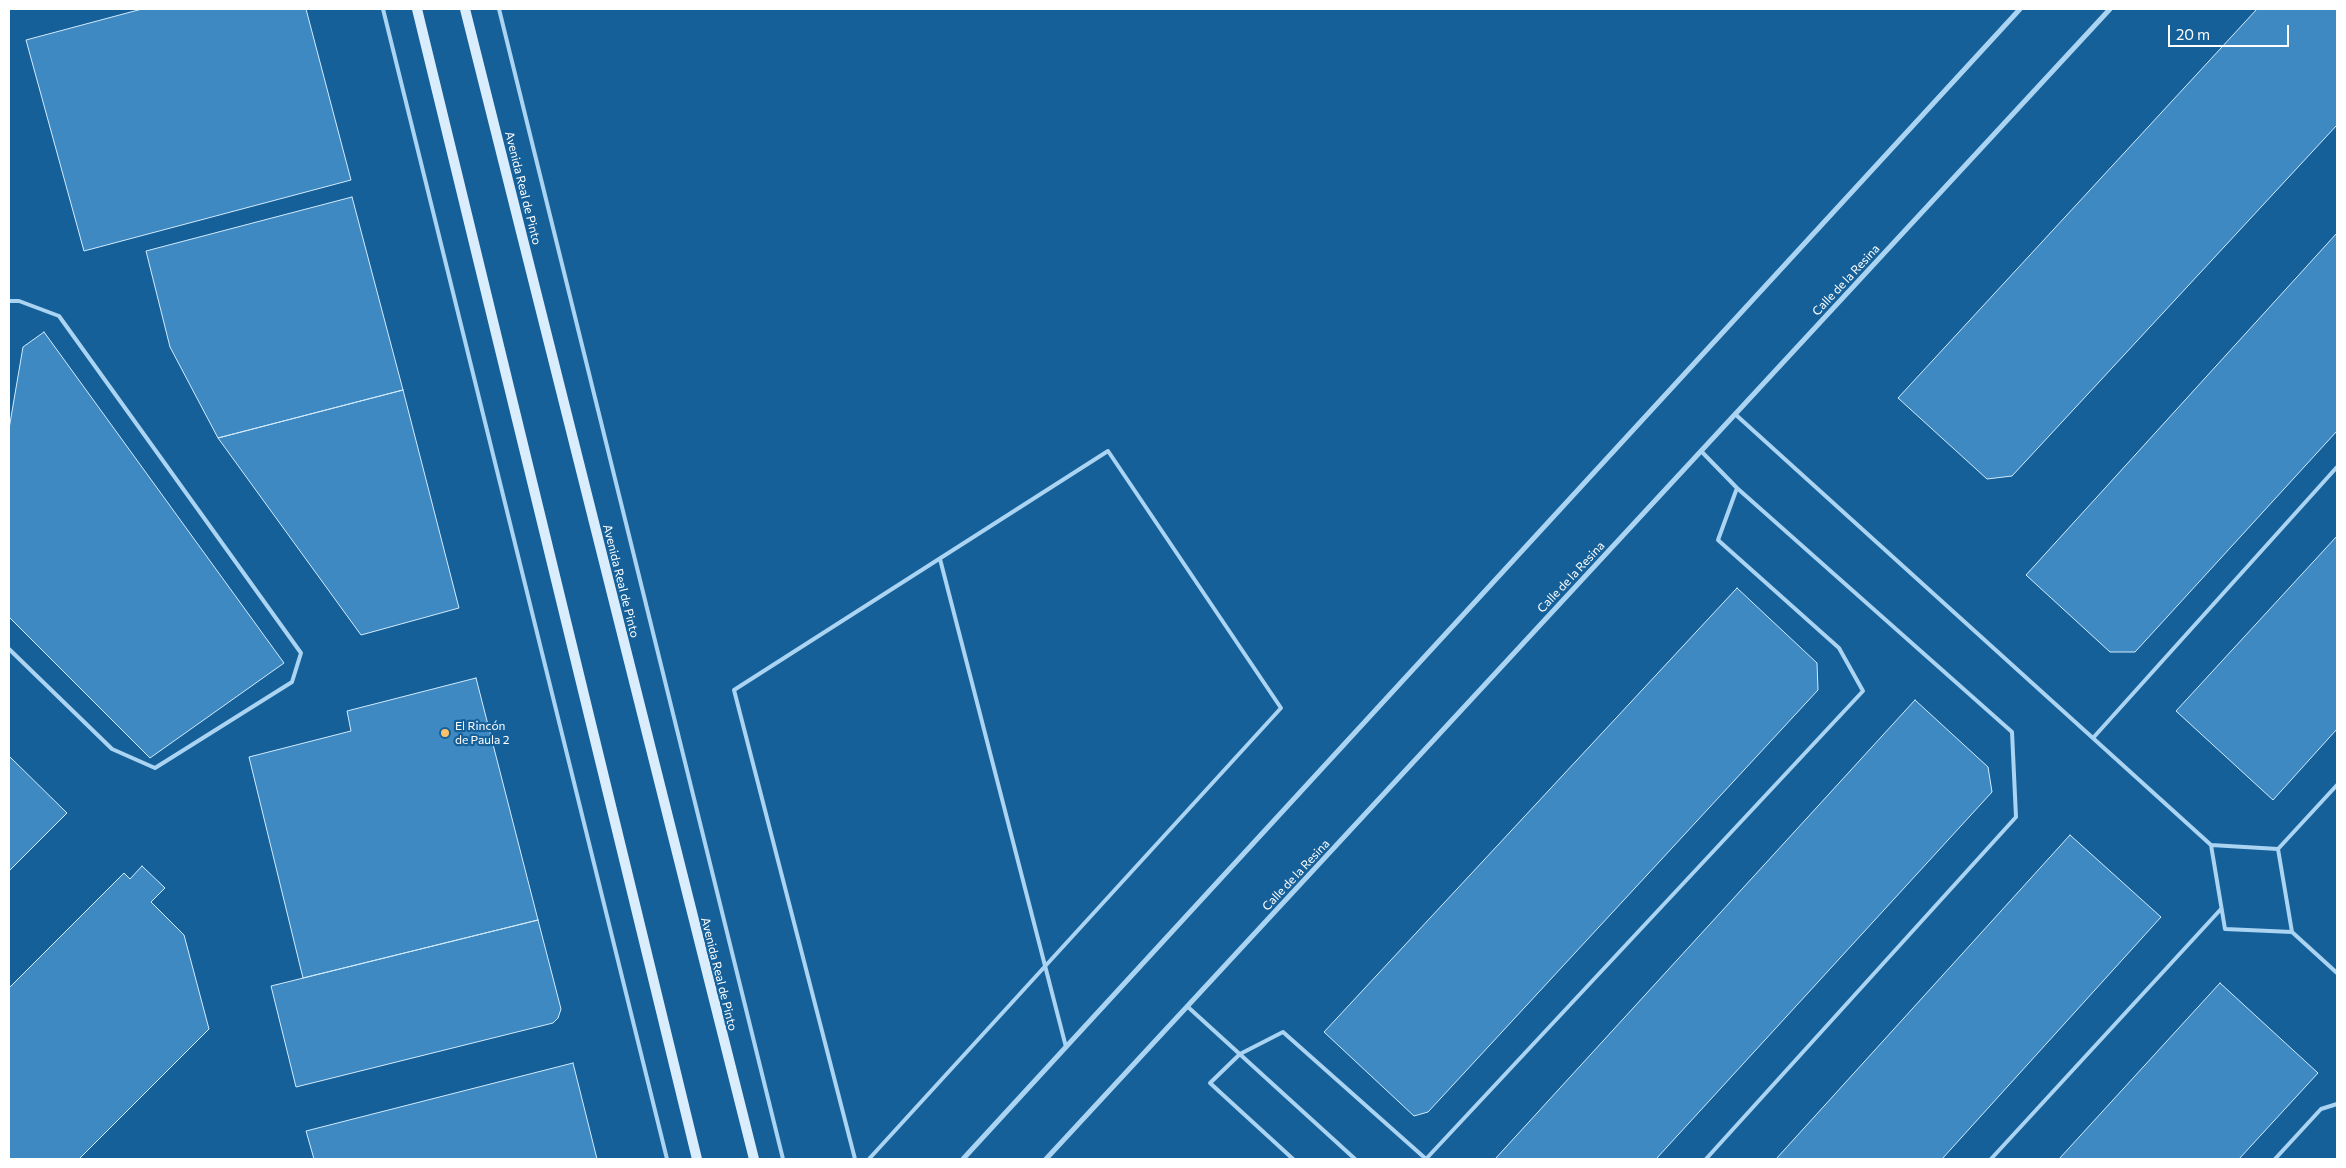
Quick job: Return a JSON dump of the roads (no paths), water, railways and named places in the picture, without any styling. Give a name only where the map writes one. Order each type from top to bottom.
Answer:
[{"type":"main road","points":[[417,9],[698,1159]]},
{"type":"main road","name":"Avenida Real de Pinto","points":[[465,9],[754,1159]]},
{"type":"street","points":[[963,1159],[2020,9]]},
{"type":"street","name":"Calle de la Resina","points":[[1046,1159],[2110,9]]},
{"type":"lane","points":[[383,9],[667,1159]]},
{"type":"lane","points":[[499,9],[783,1159]]},
{"type":"lane","points":[[9,300],[19,301],[59,316],[301,652],[292,682],[155,768],[112,749],[9,649]]},
{"type":"lane","points":[[1735,414],[2211,845],[2278,849]]},
{"type":"lane","points":[[855,1159],[734,690],[1108,451],[1281,708],[869,1159]]},
{"type":"lane","points":[[1701,451],[1737,488],[2012,732],[2016,817],[1706,1159]]},
{"type":"lane","points":[[2093,738],[2337,467]]},
{"type":"lane","points":[[1293,1159],[1210,1084],[1240,1054],[1283,1032],[1426,1159],[1863,692],[1839,648],[1718,540],[1737,488]]},
{"type":"lane","points":[[940,559],[1066,1047]]},
{"type":"lane","points":[[2278,849],[2337,785]]},
{"type":"lane","points":[[2211,845],[2225,929],[2292,932]]},
{"type":"lane","points":[[2278,849],[2292,932],[2337,973]]},
{"type":"lane","points":[[1991,1159],[2221,909]]},
{"type":"lane","points":[[1188,1007],[1355,1159]]},
{"type":"lane","points":[[2275,1159],[2321,1109],[2337,1104]]},
{"type":"place","name":"El Rincón de Paula 2","points":[[445,733]]}]
